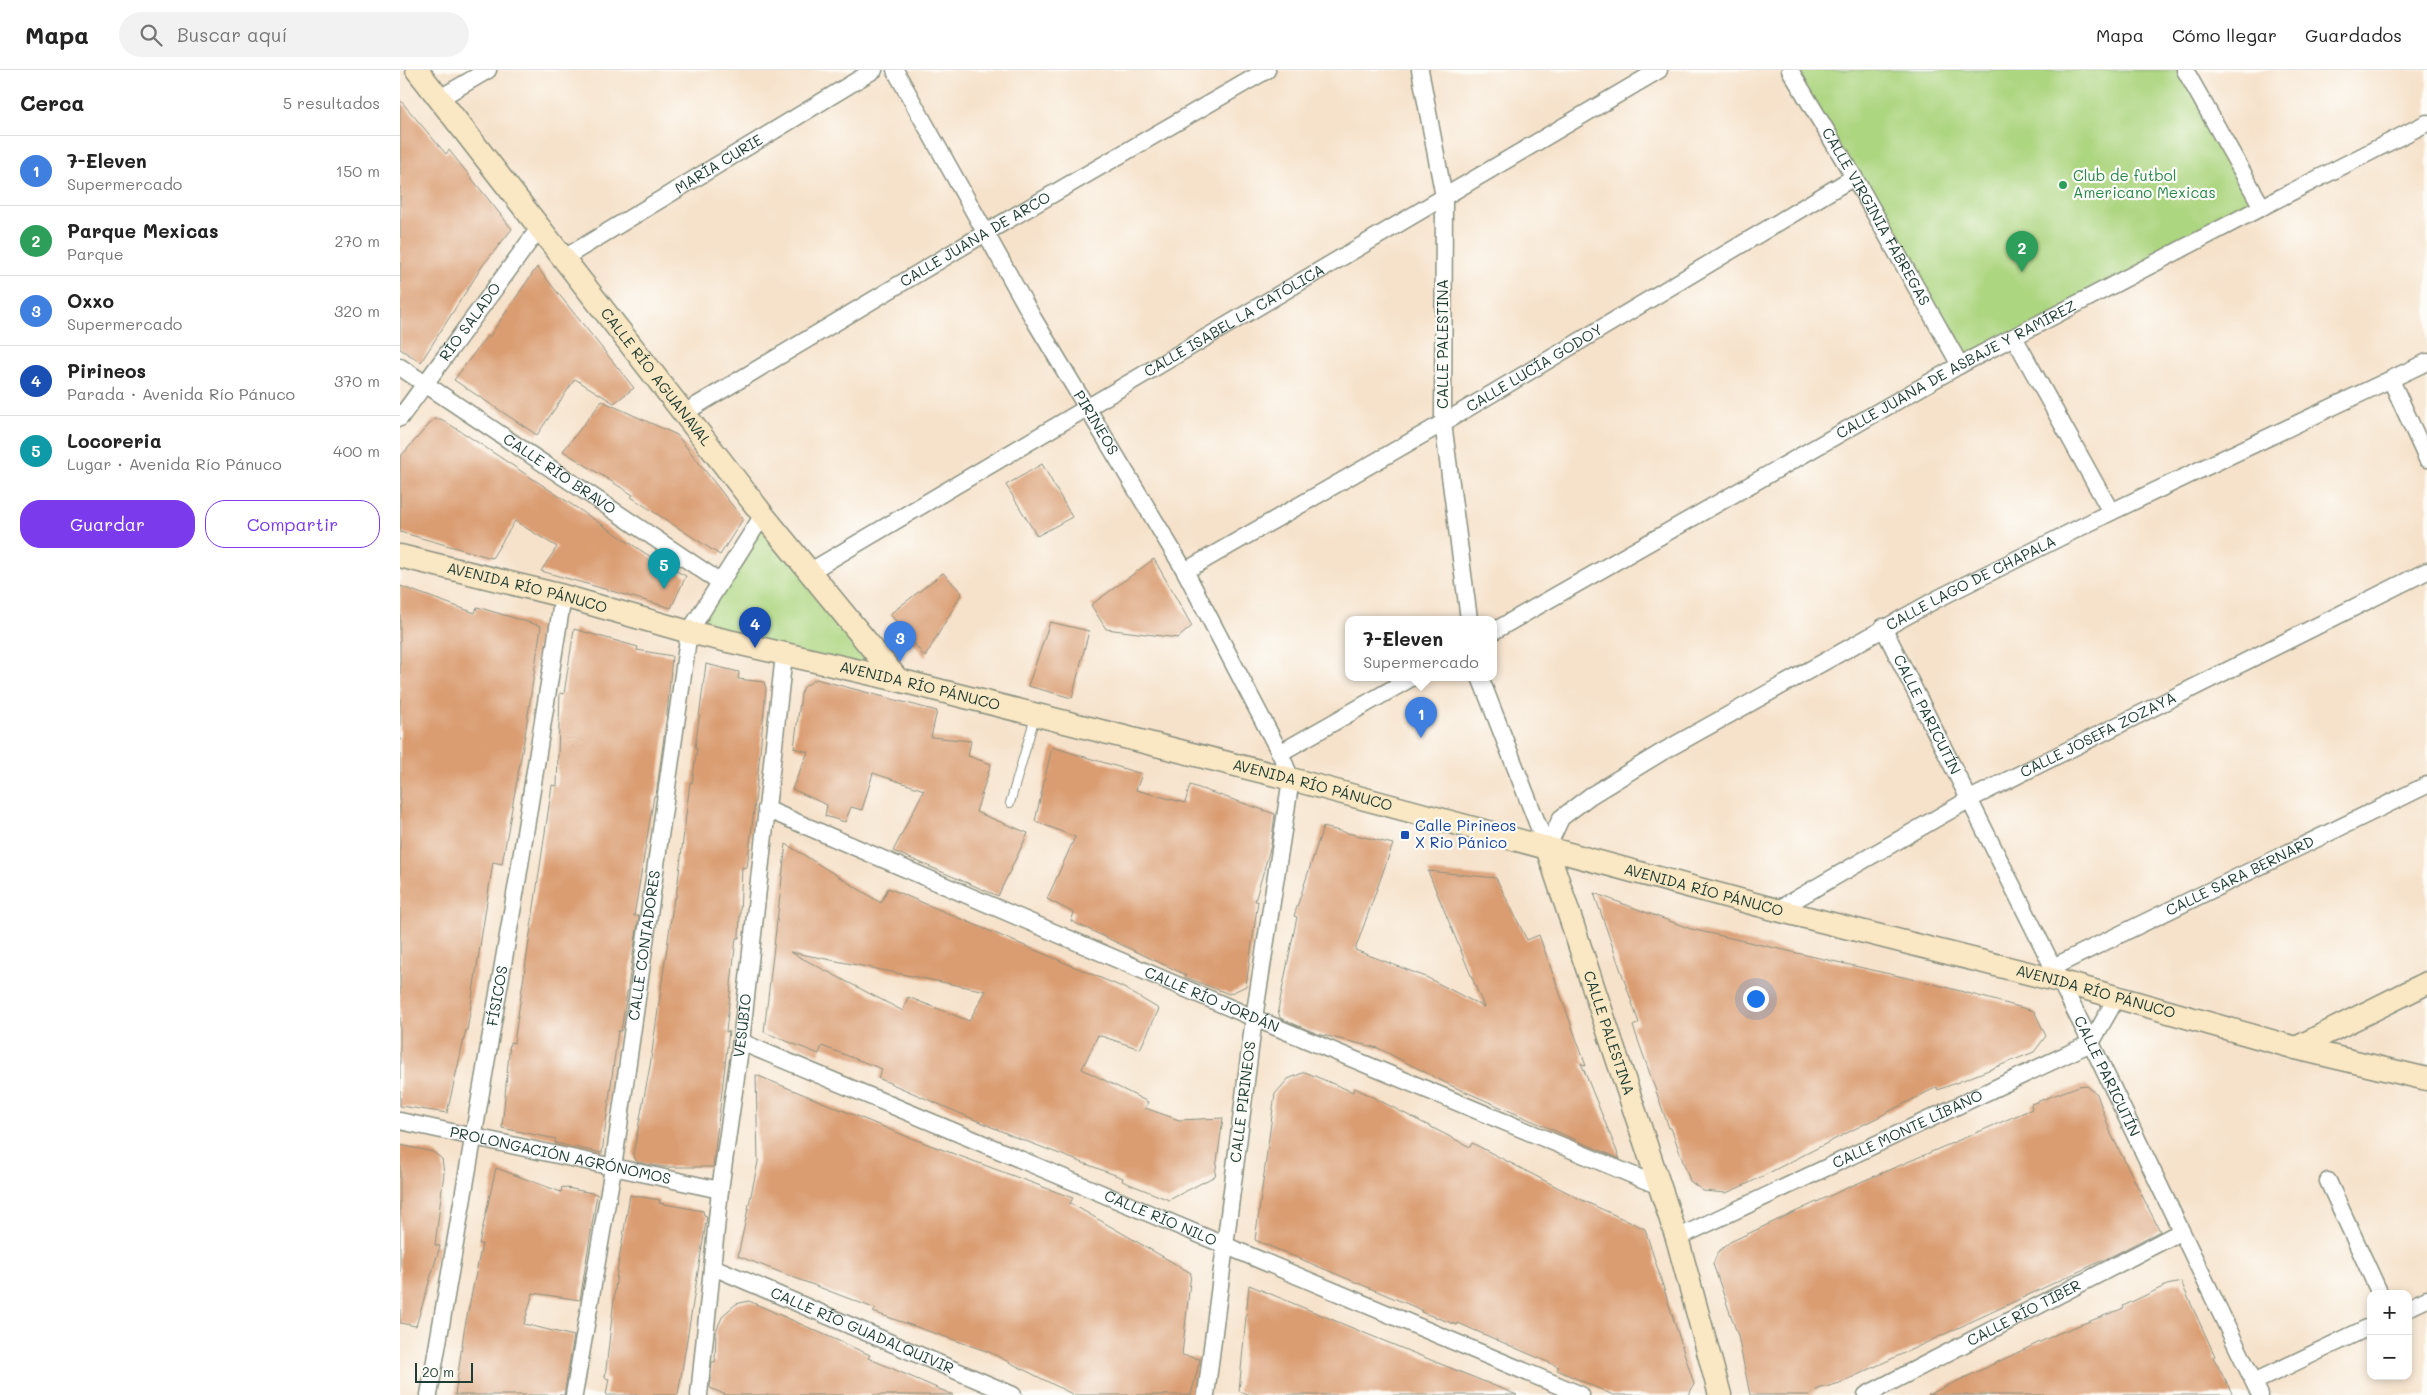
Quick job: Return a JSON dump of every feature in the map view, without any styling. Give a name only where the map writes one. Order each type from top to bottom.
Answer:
[{"type":"street","name":"CALLE RÍO AGUANAVAL","points":[[417,70],[763,515],[898,680]]},
{"type":"street","points":[[440,98],[488,70]]},
{"type":"street","name":"MARÍA CURIE","points":[[564,258],[874,70]]},
{"type":"street","name":"PIRINEOS","points":[[895,70],[1085,408],[1185,570],[1280,753],[1291,780]]},
{"type":"street","name":"CALLE JUANA DE ARCO","points":[[684,412],[987,232],[1267,70]]},
{"type":"street","name":"CALLE PALESTINA","points":[[1420,70],[1444,197],[1443,423],[1469,616]]},
{"type":"street","name":"CALLE ISABEL LA CATÓLICA","points":[[809,572],[1659,70]]},
{"type":"street","name":"CALLE VIRGINIA FÁBREGAS","points":[[1790,70],[1854,177],[1960,365]]},
{"type":"street","points":[[2185,70],[2262,206]]},
{"type":"street","name":"CALLE JUANA DE ASBAJE Y RAMÍREZ","points":[[1497,629],[1960,365],[2262,206],[2427,123]]},
{"type":"street","name":"CALLE LUCÍA GODOY","points":[[1185,570],[1443,423],[1854,177]]},
{"type":"street","name":"RÍO SALADO","points":[[400,418],[540,227]]},
{"type":"street","points":[[2014,336],[2111,512]]},
{"type":"street","name":"CALLE LAGO DE CHAPALA","points":[[1547,848],[1561,818],[1590,796],[1884,627],[2111,512],[2427,362]]},
{"type":"street","name":"CALLE RÍO BRAVO","points":[[400,367],[720,582]]},
{"type":"street","points":[[2390,380],[2427,458]]},
{"type":"street","name":"CALLE CONTADORES","points":[[574,1395],[613,1168],[689,632],[763,515]]},
{"type":"street","name":"AVENIDA RÍO PÁNUCO","points":[[400,556],[563,596],[689,632],[784,656],[898,680],[1291,780],[1777,910],[2056,974],[2117,997],[2296,1048],[2426,1080]]},
{"type":"street","name":"CALLE JOSEFA ZOZAYA","points":[[1777,910],[1970,799],[2427,571]]},
{"type":"street","name":"FÍSICOS","points":[[429,1395],[474,1138],[563,596]]},
{"type":"street","name":"CALLE PARICUTÍN","points":[[1884,627],[2091,1044],[2256,1389]]},
{"type":"street","name":"VESUBIO","points":[[699,1395],[720,1190],[741,1042],[784,656]]},
{"type":"street","points":[[1280,753],[1406,681]]},
{"type":"street","name":"CALLE PALESTINA","points":[[1482,681],[1547,848],[1677,1238],[1720,1395]]},
{"type":"street","name":"CALLE PIRINEOS","points":[[1206,1395],[1254,1018],[1291,780]]},
{"type":"street","name":"CALLE SARA BERNARD","points":[[2056,974],[2427,785]]},
{"type":"street","name":"CALLE RÍO JORDÁN","points":[[766,809],[1254,1018],[1659,1186]]},
{"type":"street","points":[[2296,1048],[2427,983]]},
{"type":"street","points":[[2091,1044],[2117,997]]},
{"type":"street","name":"CALLE RÍO NILO","points":[[741,1042],[1581,1395]]},
{"type":"street","name":"CALLE MONTE LÍBANO","points":[[1677,1238],[2091,1044]]},
{"type":"street","name":"PROLONGACIÓN AGRÓNOMOS","points":[[400,1121],[720,1190]]},
{"type":"street","points":[[2328,1181],[2378,1290]]},
{"type":"street","name":"CALLE RÍO TIBER","points":[[1866,1395],[2180,1232]]},
{"type":"street","name":"CALLE RÍO GUADALQUIVIR","points":[[713,1266],[1013,1395]]},
{"type":"street","points":[[2412,1306],[2427,1299]]},
{"type":"street","points":[[2256,1389],[2367,1328]]},
{"type":"lane","points":[[1010,803],[1035,715]]},
{"type":"green space","points":[[1789,70],[2183,70],[2262,207],[1960,365]]},
{"type":"green space","points":[[763,515],[898,680],[689,632]]},
{"type":"building","points":[[400,100],[446,154],[449,150],[512,229],[483,265],[421,362],[400,349]]},
{"type":"building","points":[[537,267],[634,388],[614,403],[575,379],[537,435],[454,380],[487,336],[489,337]]},
{"type":"building","points":[[602,401],[677,435],[743,519],[720,555],[631,497],[633,495],[563,451]]},
{"type":"building","points":[[434,419],[441,419],[657,561],[686,576],[671,608],[541,571],[557,547],[515,521],[492,558],[400,532],[400,457]]},
{"type":"building","points":[[1042,464],[1072,517],[1037,536],[1006,485]]},
{"type":"building","points":[[1154,559],[1192,626],[1178,638],[1106,629],[1091,605]]},
{"type":"building","points":[[943,573],[962,593],[925,657],[890,614]]},
{"type":"building","points":[[400,586],[475,613],[477,607],[541,626],[525,735],[502,864],[493,862],[467,1031],[447,1113],[400,1106]]},
{"type":"building","points":[[1050,622],[1089,631],[1072,698],[1028,686]]},
{"type":"building","points":[[574,629],[638,647],[637,650],[672,656],[667,715],[656,796],[654,796],[634,916],[639,916],[621,1031],[618,1031],[602,1153],[555,1143],[556,1139],[502,1128],[510,1042],[514,1043],[552,785],[557,786],[560,693],[564,694]]},
{"type":"building","points":[[706,664],[739,672],[738,679],[764,682],[766,689],[747,868],[742,867],[739,938],[736,938],[726,1032],[729,1031],[713,1167],[663,1167],[637,1162],[633,1155],[650,1066],[674,898],[676,898],[690,782],[692,783],[697,748],[695,748]]},
{"type":"building","points":[[816,679],[937,711],[931,737],[971,741],[968,756],[991,764],[976,812],[1028,833],[998,896],[893,851],[924,790],[873,773],[862,810],[851,807],[845,822],[825,816],[827,805],[792,789],[808,752],[794,748],[801,694],[804,687]]},
{"type":"building","points":[[1052,747],[1142,774],[1136,790],[1185,803],[1190,785],[1275,814],[1271,845],[1255,901],[1258,901],[1246,986],[1229,994],[1185,977],[1186,975],[1071,921],[1074,913],[1047,899],[1075,837],[1035,821]]},
{"type":"building","points":[[1323,827],[1393,844],[1355,950],[1426,977],[1484,1007],[1428,871],[1496,878],[1527,940],[1539,935],[1586,1066],[1581,1063],[1620,1159],[1452,1086],[1378,1048],[1318,1034],[1280,1018],[1278,1010],[1297,917],[1294,916]]},
{"type":"building","points":[[786,844],[881,903],[888,888],[1122,987],[1159,1009],[1140,1049],[1098,1035],[1082,1069],[1148,1102],[1145,1108],[1179,1120],[1223,1118],[1215,1176],[1169,1200],[1122,1181],[1123,1178],[1015,1137],[878,1078],[882,1069],[822,1046],[819,1054],[764,1032]],"holes":[[[790,952],[986,991],[969,1021],[908,997],[903,1011]]]},
{"type":"building","points":[[1594,893],[1691,929],[1934,984],[2034,1011],[2046,1036],[2034,1052],[1938,1090],[1937,1087],[1747,1184],[1726,1193],[1703,1191],[1690,1181],[1671,1128],[1669,1128],[1633,1026],[1639,1023]]},
{"type":"building","points":[[1305,1072],[1353,1092],[1355,1088],[1470,1147],[1472,1143],[1582,1200],[1645,1229],[1694,1384],[1689,1395],[1613,1395],[1557,1370],[1559,1367],[1458,1323],[1457,1325],[1421,1312],[1422,1310],[1255,1240],[1275,1094],[1288,1079]]},
{"type":"building","points":[[756,1075],[903,1135],[1073,1198],[1070,1203],[1191,1273],[1182,1355],[1200,1359],[1191,1395],[1074,1395],[989,1352],[873,1312],[876,1309],[738,1256],[758,1162]]},
{"type":"building","points":[[2086,1085],[2097,1094],[2111,1134],[2160,1231],[2114,1255],[1840,1383],[1818,1389],[1810,1395],[1750,1395],[1738,1336],[1713,1264],[1718,1252],[1730,1242],[1849,1187],[2032,1109],[2031,1104]]},
{"type":"building","points":[[400,1145],[433,1152],[442,1159],[444,1173],[435,1245],[440,1246],[416,1326],[400,1323]]},
{"type":"building","points":[[496,1168],[561,1192],[562,1187],[597,1194],[580,1300],[533,1293],[524,1324],[574,1336],[564,1395],[455,1395],[464,1331],[482,1244],[479,1244]]},
{"type":"building","points":[[630,1195],[660,1200],[659,1203],[703,1211],[704,1215],[707,1216],[678,1395],[606,1395],[609,1379],[605,1378],[617,1272]]},
{"type":"building","points":[[2181,1282],[2215,1356],[2213,1357],[2233,1395],[1928,1395],[2059,1333],[2124,1308],[2123,1306],[2167,1285]]},
{"type":"building","points":[[1249,1285],[1517,1395],[1251,1395],[1239,1391]]},
{"type":"building","points":[[749,1301],[870,1355],[868,1358],[953,1395],[726,1395],[710,1388],[712,1362],[715,1362],[716,1331],[723,1315],[736,1304]]},
{"type":"place","name":"Club de futbol Americano Mexicas","points":[[2063,185]]},
{"type":"place","name":"Parque Mexicas","points":[[2022,272]]},
{"type":"place","name":"Locoreria","points":[[664,589]]},
{"type":"place","name":"Pirineos","points":[[755,648]]},
{"type":"place","name":"Oxxo","points":[[900,662]]},
{"type":"place","name":"7-Eleven","points":[[1421,738]]},
{"type":"place","name":"Calle Pirineos X Rio Pánico","points":[[1405,835]]}]
